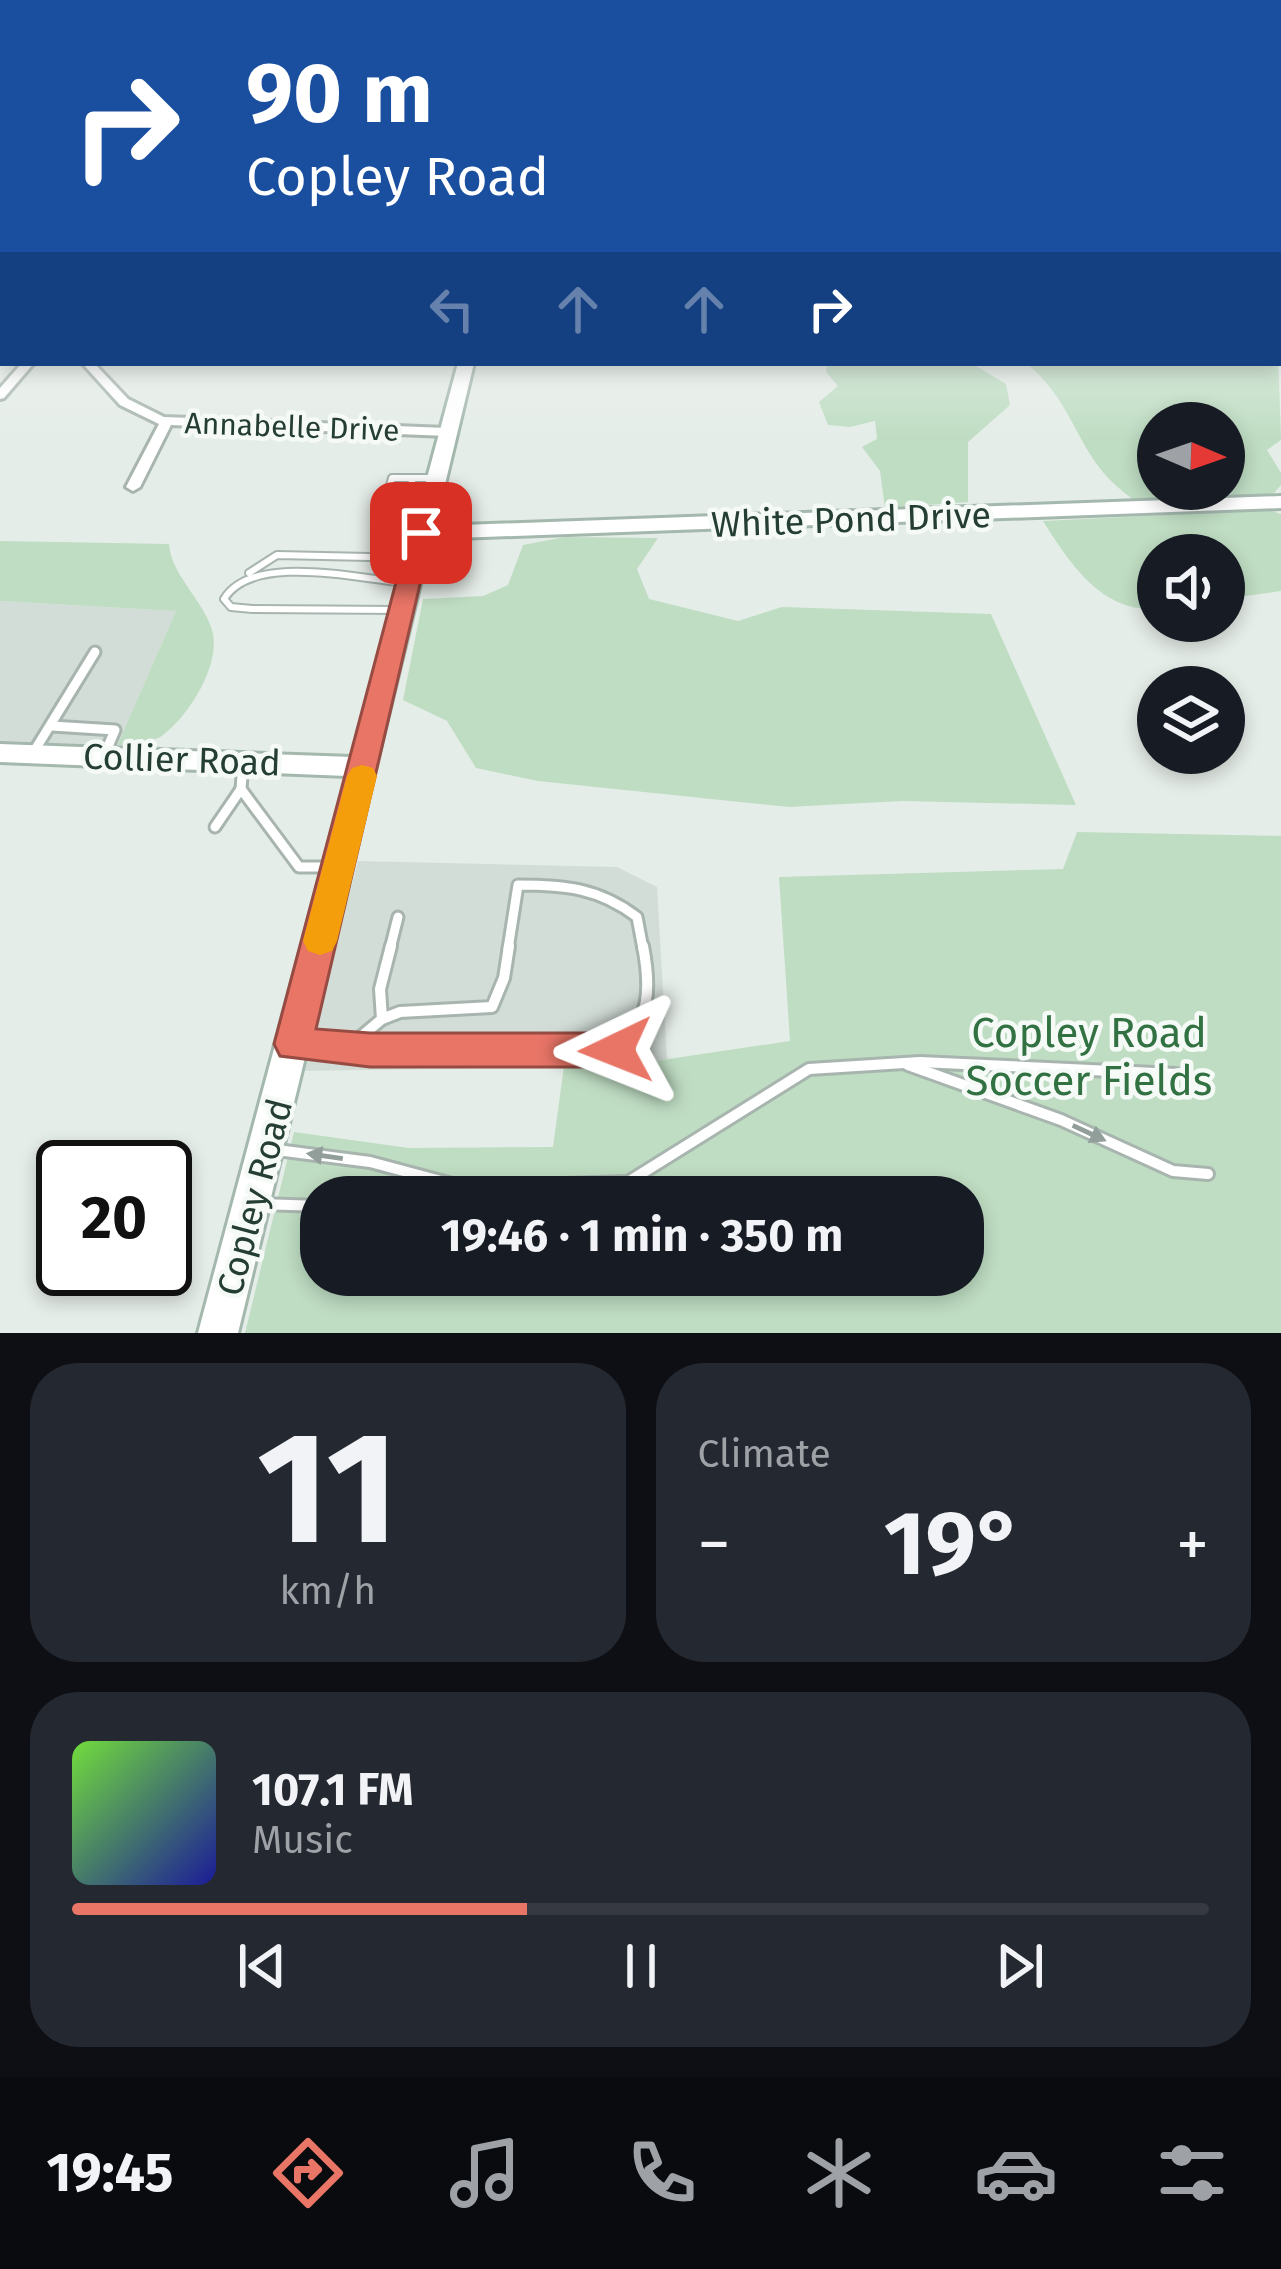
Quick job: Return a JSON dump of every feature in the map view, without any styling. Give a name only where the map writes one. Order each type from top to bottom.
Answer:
[{"type":"street","points":[[0,395],[25,366]]},
{"type":"street","name":"Annabelle Drive","points":[[91,366],[124,402],[146,417],[166,422],[447,432]]},
{"type":"street","name":"Copley Road","points":[[218,1333],[364,767],[424,478],[447,432],[465,366]]},
{"type":"street","points":[[133,487],[166,422]]},
{"type":"street","name":"White Pond Drive","points":[[412,552],[1281,502]]},
{"type":"street","name":"Collier Road","points":[[0,753],[104,756],[242,774],[364,767]]},
{"type":"lane","points":[[390,485],[392,478],[424,478]]},
{"type":"lane","points":[[384,501],[381,511],[412,552]]},
{"type":"lane","points":[[248,574],[329,574],[412,552]]},
{"type":"lane","points":[[412,552],[231,607],[224,599],[231,586],[277,555],[412,552]]},
{"type":"lane","points":[[32,754],[95,652]]},
{"type":"lane","points":[[51,726],[115,730],[104,756]]},
{"type":"lane","points":[[215,827],[242,774]]},
{"type":"lane","points":[[242,774],[299,867],[339,866]]},
{"type":"lane","points":[[293,1044],[370,1050],[616,1050],[638,1036],[648,1014],[637,917],[609,893],[572,885],[518,885],[504,978],[492,1007],[400,1012],[382,1019],[351,1045]]},
{"type":"lane","points":[[382,1019],[380,989],[398,917]]},
{"type":"lane","points":[[901,1063],[1061,1120],[1173,1172],[1208,1174]]},
{"type":"lane","points":[[639,1176],[809,1070],[901,1063],[1176,1074]]},
{"type":"lane","points":[[266,1148],[370,1162],[423,1176]]},
{"type":"lane","points":[[252,1204],[300,1205]]},
{"type":"shaded area","points":[[0,601],[176,611],[117,746],[0,742]]},
{"type":"shaded area","points":[[358,861],[617,867],[657,887],[667,1059],[621,1066],[302,1071]]},
{"type":"green space","points":[[827,366],[976,366],[1006,384],[1010,405],[968,442],[968,502],[885,508],[880,471],[862,447],[877,439],[875,421],[850,427],[828,425],[819,402],[838,386],[826,372]]},
{"type":"green space","points":[[1029,366],[1279,366],[1281,440],[1267,450],[1281,473],[1281,485],[1274,493],[1245,496],[1245,402],[1137,402],[1137,503],[1098,466],[1053,391]]},
{"type":"green space","points":[[1268,510],[1281,514],[1281,591],[1245,596],[1245,534],[1137,534],[1137,608],[1120,603],[1076,568],[1043,521]]},
{"type":"green space","points":[[565,537],[658,538],[637,569],[649,599],[738,621],[782,607],[991,614],[1076,805],[902,801],[789,807],[538,781],[476,768],[447,721],[403,700],[423,599],[483,596],[508,585],[523,545]]},
{"type":"green space","points":[[0,541],[169,544],[175,566],[206,616],[214,640],[202,686],[163,735],[117,746],[176,611],[0,601]]},
{"type":"green space","name":"Copley Road Soccer Fields","points":[[1077,832],[1281,836],[1281,1333],[245,1333],[294,1132],[409,1148],[553,1147],[564,1066],[621,1066],[790,1041],[779,877],[1063,869]]},
{"type":"slow traffic","points":[[320,941],[362,776]]},
{"type":"route","points":[[421,533],[293,1044],[370,1050],[616,1050]]}]
